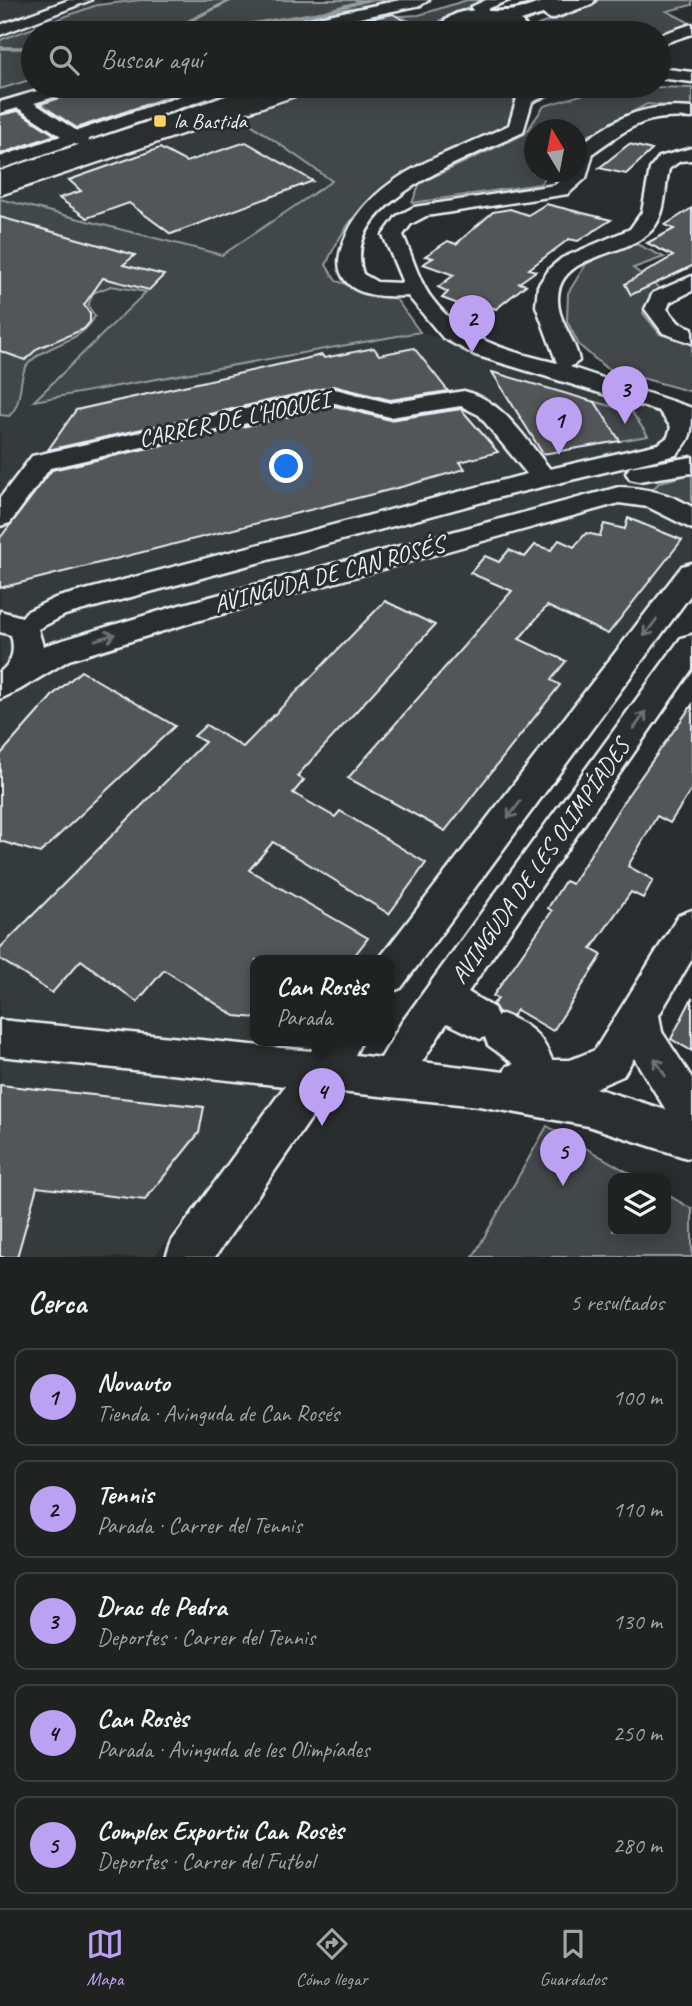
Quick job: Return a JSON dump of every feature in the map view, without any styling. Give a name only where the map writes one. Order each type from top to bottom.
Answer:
[{"type":"main road","points":[[495,21],[585,0]]},
{"type":"main road","points":[[0,179],[241,98]]},
{"type":"street","points":[[25,21],[83,0]]},
{"type":"street","points":[[323,21],[421,0]]},
{"type":"street","points":[[0,30],[21,22]]},
{"type":"street","points":[[671,36],[692,29]]},
{"type":"street","points":[[671,41],[692,43]]},
{"type":"street","points":[[671,74],[692,77]]},
{"type":"street","points":[[0,108],[34,98]]},
{"type":"street","points":[[0,170],[193,98]]},
{"type":"street","points":[[0,163],[214,98]]},
{"type":"street","points":[[0,189],[271,98]]},
{"type":"street","points":[[415,289],[382,289],[359,281],[352,275],[349,268],[352,249],[366,216],[388,194],[416,175],[517,128],[524,99],[527,98]]},
{"type":"street","points":[[21,102],[79,140]]},
{"type":"street","points":[[529,351],[483,350],[443,326],[428,311],[415,289],[394,243],[396,227],[421,211],[561,190],[576,178],[580,156],[586,149],[632,118],[663,111],[692,113]]},
{"type":"street","points":[[562,361],[545,307],[549,286],[558,272],[576,258],[635,234],[646,225],[660,164],[668,156],[692,154]]},
{"type":"street","points":[[692,282],[661,299],[656,309],[671,328],[692,336]]},
{"type":"street","points":[[549,316],[547,327],[529,351],[532,366],[562,361],[684,409]]},
{"type":"street","name":"CARRER DE L'HOQUEI","points":[[0,517],[41,462],[335,396],[390,410],[449,399],[474,401],[488,411],[543,477]]},
{"type":"street","name":"AVINGUDA DE CAN ROSÉS","points":[[11,679],[62,631],[97,615],[667,450],[679,440],[684,427],[684,409]]},
{"type":"street","name":"AVINGUDA DE CAN ROSÉS","points":[[15,621],[543,477],[692,465]]},
{"type":"street","name":"AVINGUDA DE CAN ROSÉS","points":[[591,474],[610,485],[677,508],[692,520]]},
{"type":"street","name":"AVINGUDA DE CAN ROSÉS","points":[[11,679],[58,652],[180,615],[619,495],[643,496]]},
{"type":"street","name":"AVINGUDA DE LES OLIMPÍADES","points":[[394,968],[691,574]]},
{"type":"street","name":"AVINGUDA DE CAN ROSÉS","points":[[15,621],[97,615]]},
{"type":"street","points":[[11,679],[28,638],[23,628],[15,621]]},
{"type":"street","name":"AVINGUDA DE LES OLIMPÍADES","points":[[391,1078],[446,993],[692,646]]},
{"type":"street","points":[[606,1114],[596,1086],[692,926]]},
{"type":"street","points":[[446,993],[457,1008],[530,1049],[535,1060],[536,1080]]},
{"type":"street","points":[[640,1015],[643,1038],[692,1114]]},
{"type":"street","points":[[0,1038],[330,1055],[391,1078],[479,1087],[588,1106],[606,1114],[687,1137],[692,1135]]},
{"type":"street","points":[[188,1257],[330,1055]]},
{"type":"street","points":[[479,1087],[493,1082],[570,1079],[608,1063]]},
{"type":"shaded area","points":[[0,0],[102,0],[97,5],[47,21],[21,21],[21,29],[0,36]]},
{"type":"shaded area","points":[[141,0],[393,0],[289,21],[53,21],[97,5]]},
{"type":"shaded area","points":[[467,0],[486,0],[440,21],[409,21],[400,16],[419,15]]},
{"type":"shaded area","points":[[593,0],[692,0],[692,5],[667,11],[692,24],[692,28],[671,32],[671,21],[548,21]]},
{"type":"shaded area","points":[[380,2],[412,21],[289,21]]},
{"type":"shaded area","points":[[21,32],[21,83],[0,89],[0,40]]},
{"type":"shaded area","points":[[21,83],[21,98],[218,98],[215,99],[333,181],[212,262],[175,265],[35,401],[420,332],[661,413],[692,480],[692,558],[387,955],[250,955],[250,1046],[316,1046],[154,1257],[0,1257],[0,89]]},
{"type":"shaded area","points":[[671,87],[692,88],[692,108],[647,104],[587,137],[587,119],[535,119],[544,106],[571,98],[671,98]]},
{"type":"shaded area","points":[[283,98],[515,98],[509,126],[425,161],[379,191],[341,235],[326,265],[336,281],[396,299],[420,332],[34,401],[146,292],[111,286],[93,293],[88,306],[95,316],[82,332],[30,362],[23,374],[14,410],[9,416],[0,415],[0,199],[222,255],[332,181],[235,113]]},
{"type":"shaded area","points":[[524,134],[524,182],[542,182],[412,203],[420,183]]},
{"type":"shaded area","points":[[632,242],[664,257],[633,268],[662,290],[649,299],[643,313],[660,334],[692,343],[692,392],[606,368],[579,345],[567,321],[568,293],[586,264]]},
{"type":"shaded area","points":[[595,402],[631,411],[648,436],[620,441]]},
{"type":"shaded area","points":[[692,474],[692,511],[650,492],[660,482]]},
{"type":"shaded area","points":[[547,1126],[629,1173],[608,1173],[608,1236],[671,1236],[671,1197],[692,1209],[692,1257],[473,1257]]},
{"type":"building","points":[[393,14],[405,21],[358,21]]},
{"type":"building","points":[[61,98],[166,98],[77,128],[40,104]]},
{"type":"building","points":[[18,111],[55,135],[0,154],[0,115]]},
{"type":"building","points":[[246,142],[313,181],[171,234],[129,203],[87,218],[59,198],[81,191],[69,180],[160,148],[186,162]]},
{"type":"building","points":[[629,144],[652,150],[626,174],[599,168]]},
{"type":"building","points":[[546,204],[611,220],[578,241],[569,239],[529,269],[536,271],[519,283],[526,285],[496,309],[491,307],[482,313],[442,298],[448,292],[438,287],[454,275],[423,264],[433,258],[425,256],[448,241],[456,244],[493,212],[510,209],[528,215]]},
{"type":"building","points":[[692,208],[692,266],[631,295],[625,284],[673,256],[647,243],[674,229],[665,225]]},
{"type":"building","points":[[0,217],[135,255],[123,265],[164,275],[149,290],[103,278],[84,305],[90,314],[90,322],[84,329],[38,348],[25,360],[0,351]]},
{"type":"building","points":[[374,348],[379,355],[414,348],[448,391],[390,400],[334,386],[48,450],[76,410],[322,355],[324,358]]},
{"type":"building","points":[[492,372],[595,402],[620,441],[543,454]]},
{"type":"building","points":[[335,406],[390,420],[461,409],[498,452],[460,462],[465,469],[405,486],[0,588],[0,538],[52,470]]},
{"type":"building","points":[[628,518],[682,540],[608,634],[547,606],[519,639],[566,661],[551,680],[560,685],[445,831],[348,778],[512,591],[470,573],[485,556],[499,562],[509,550],[525,557],[535,545],[551,550],[559,540],[574,547],[586,533],[600,536],[604,524],[625,529]]},
{"type":"building","points":[[385,601],[435,625],[297,776],[304,780],[293,793],[335,817],[340,811],[426,863],[389,914],[273,842],[249,870],[368,938],[355,955],[250,955],[250,1017],[235,1016],[164,970],[137,1002],[81,960],[52,993],[0,959],[0,948],[205,742],[194,736],[206,725],[243,747]]},
{"type":"building","points":[[81,671],[175,726],[40,853],[0,841],[0,755],[54,694]]},
{"type":"building","points":[[692,705],[692,789],[670,823],[657,816],[628,866],[653,880],[643,898],[631,892],[591,949],[602,955],[553,1031],[517,1010],[513,1016],[499,1013],[493,1004],[498,999],[493,996],[552,911],[548,908],[565,881],[572,884],[625,799]]},
{"type":"building","points":[[692,998],[692,1051],[671,1039]]},
{"type":"building","points":[[0,1085],[204,1107],[199,1133],[145,1200],[37,1187],[17,1257],[0,1257]]},
{"type":"waterway","points":[[189,21],[231,0]]},
{"type":"waterway","points":[[269,21],[324,12],[367,0]]},
{"type":"waterway","points":[[0,48],[21,48]]},
{"type":"place","name":"la Bastida","points":[[160,121]]},
{"type":"place","name":"Tennis","points":[[472,353]]},
{"type":"place","name":"Drac de Pedra","points":[[625,424]]},
{"type":"place","name":"Novauto","points":[[559,455]]},
{"type":"place","name":"Can Rosès","points":[[322,1126]]},
{"type":"place","name":"Complex Exportiu Can Rosès","points":[[563,1186]]}]
